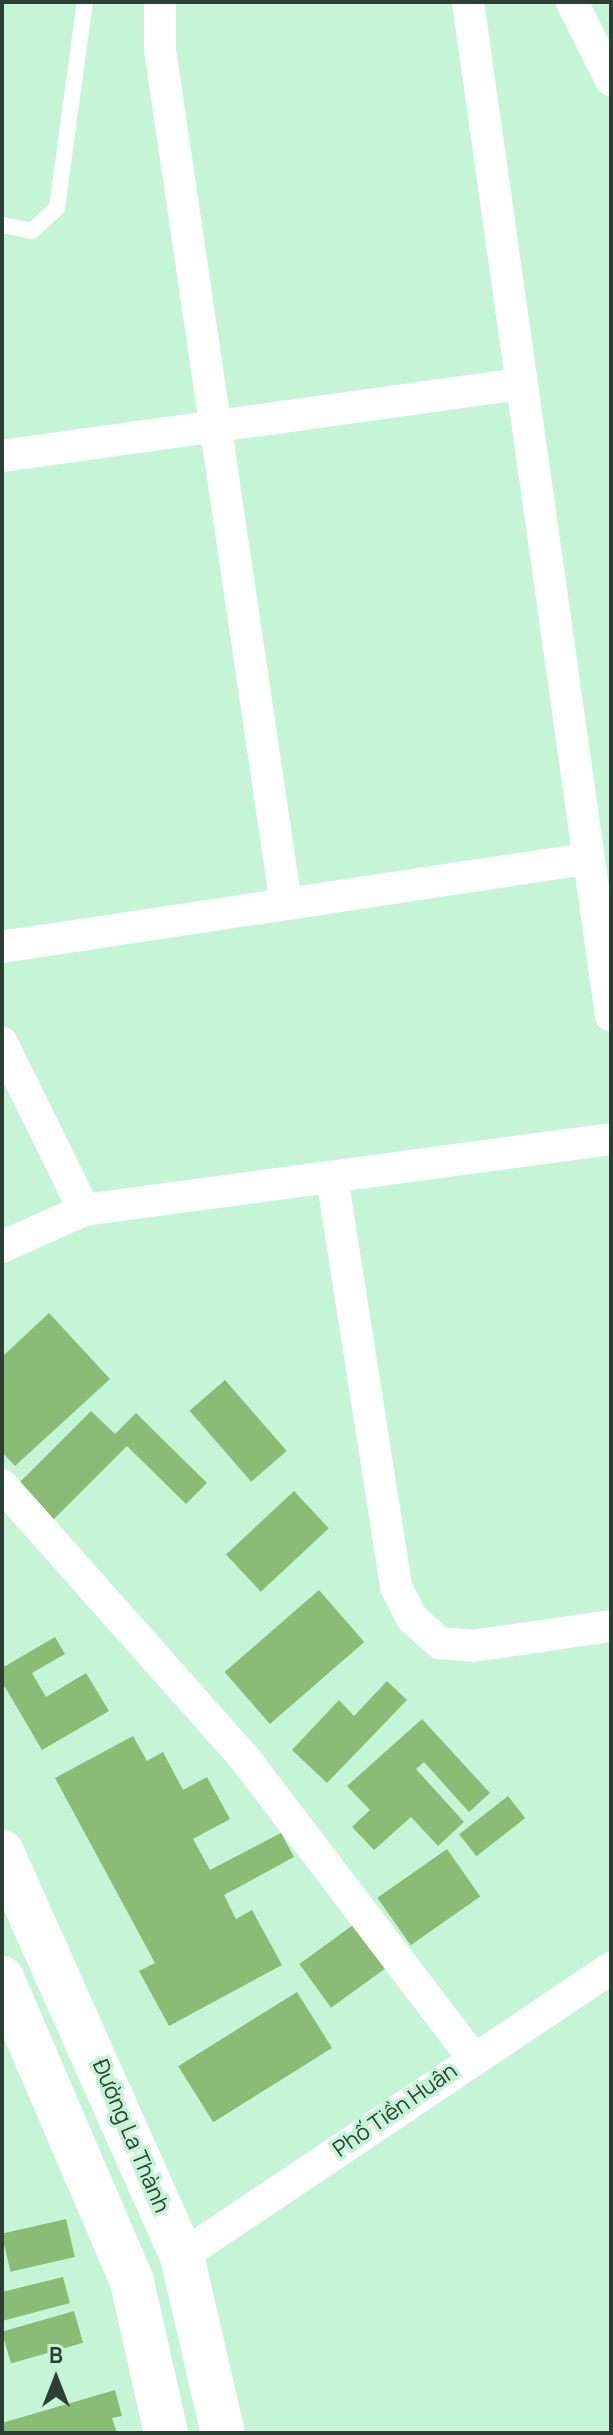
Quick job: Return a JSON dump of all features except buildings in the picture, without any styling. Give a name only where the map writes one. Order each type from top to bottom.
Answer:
[{"type":"highway","name":"Đường La Thành","points":[[2,1852],[89,2033],[182,2256],[223,2433]]},
{"type":"highway","points":[[2,1978],[132,2282],[166,2433]]},
{"type":"street","points":[[160,2],[160,50],[286,904]]},
{"type":"street","points":[[468,2],[585,859],[611,1016]]},
{"type":"street","points":[[572,2],[611,80]]},
{"type":"street","points":[[2,456],[520,384]]},
{"type":"street","points":[[2,947],[585,859]]},
{"type":"street","points":[[2,1043],[84,1210]]},
{"type":"street","points":[[2,1247],[84,1210],[611,1139]]},
{"type":"street","points":[[332,1177],[396,1587],[412,1618],[440,1643],[472,1646],[611,1626]]},
{"type":"street","points":[[2,1485],[246,1760],[472,2057]]},
{"type":"street","name":"Phố Tiền Huân","points":[[182,2256],[472,2057],[611,1968]]},
{"type":"lane","points":[[2,225],[32,231],[57,208],[85,2]]}]
